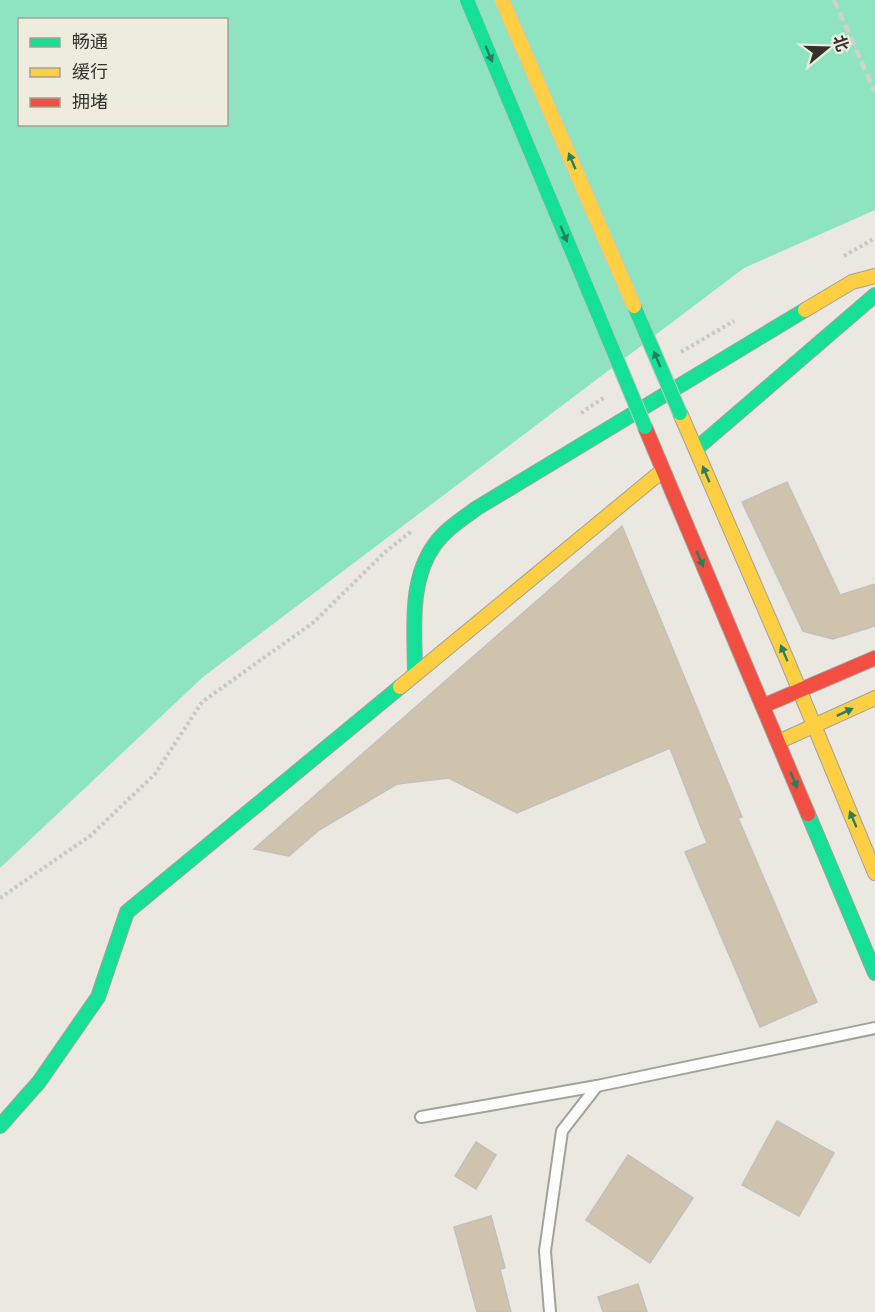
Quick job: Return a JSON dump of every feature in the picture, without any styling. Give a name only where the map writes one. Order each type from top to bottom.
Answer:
[{"type":"street","points":[[467,0],[662,471],[875,974]]},
{"type":"street","points":[[502,0],[800,691],[875,873]]},
{"type":"street","points":[[415,675],[414,613],[418,576],[426,558],[447,529],[461,517],[852,282],[875,276]]},
{"type":"street","points":[[696,449],[875,296]]},
{"type":"street","points":[[0,1125],[39,1082],[98,997],[127,912],[662,471]]},
{"type":"street","points":[[763,706],[875,658]]},
{"type":"street","points":[[778,742],[875,698]]},
{"type":"lane","points":[[421,1117],[597,1086],[875,1028]]},
{"type":"lane","points":[[550,1312],[545,1251],[562,1131],[597,1086]]},
{"type":"shaded area","points":[[0,0],[875,0],[875,210],[744,268],[203,677],[0,868]]},
{"type":"building","points":[[787,482],[840,595],[875,584],[875,626],[833,639],[803,631],[742,502]]},
{"type":"building","points":[[622,526],[742,817],[738,818],[817,1002],[760,1027],[685,852],[707,843],[670,748],[517,813],[449,778],[397,784],[319,830],[289,856],[254,849]]},
{"type":"building","points":[[777,1121],[834,1153],[799,1216],[742,1185]]},
{"type":"building","points":[[476,1142],[496,1155],[476,1189],[455,1176]]},
{"type":"building","points":[[628,1155],[693,1198],[650,1263],[586,1220]]},
{"type":"building","points":[[491,1216],[505,1268],[500,1269],[511,1312],[477,1312],[454,1227]]},
{"type":"building","points":[[638,1284],[647,1312],[603,1312],[598,1297]]},
{"type":"railway","points":[[834,0],[875,92]]},
{"type":"traffic: fast","points":[[467,0],[645,427]]},
{"type":"traffic: fast","points":[[696,449],[875,295]]},
{"type":"traffic: fast","points":[[634,306],[680,413]]},
{"type":"traffic: fast","points":[[415,674],[414,624],[420,574],[435,544],[454,524],[805,310]]},
{"type":"traffic: fast","points":[[0,1126],[39,1082],[98,997],[127,912],[400,687]]},
{"type":"traffic: fast","points":[[808,814],[875,973]]},
{"type":"traffic: slow","points":[[502,0],[634,306]]},
{"type":"traffic: slow","points":[[805,310],[852,282],[875,276]]},
{"type":"traffic: slow","points":[[680,413],[787,660],[875,873]]},
{"type":"traffic: slow","points":[[400,687],[662,471]]},
{"type":"traffic: slow","points":[[778,742],[875,698]]},
{"type":"traffic: jam","points":[[645,427],[808,814]]},
{"type":"traffic: jam","points":[[763,706],[875,658]]}]
